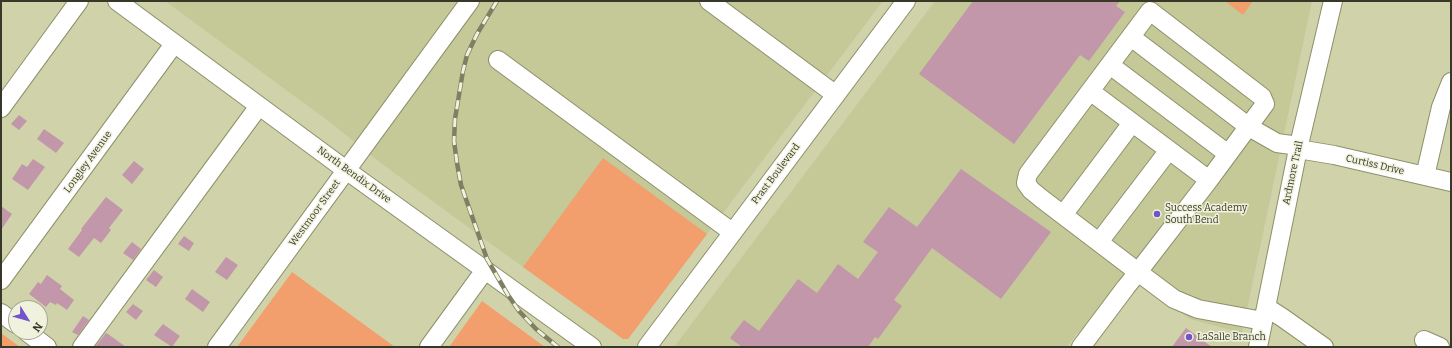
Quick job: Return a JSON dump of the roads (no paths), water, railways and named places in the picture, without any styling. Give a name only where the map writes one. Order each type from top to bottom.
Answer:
[{"type":"street","points":[[1,108],[79,1]]},
{"type":"street","name":"North Bendix Drive","points":[[117,1],[346,170],[592,347]]},
{"type":"street","name":"Westmoor Street","points":[[217,347],[470,1]]},
{"type":"street","points":[[709,1],[836,95]]},
{"type":"street","name":"Prast Boulevard","points":[[647,347],[906,1]]},
{"type":"street","name":"Ardmore Trail","points":[[1258,347],[1298,148],[1333,1]]},
{"type":"street","points":[[1081,347],[1126,287],[1138,272],[1209,180],[1249,127],[1264,104],[1262,97],[1150,11],[1028,174],[1026,183],[1031,190],[1063,216],[1138,272],[1174,298],[1198,309],[1265,314],[1283,318],[1324,347]]},
{"type":"street","name":"Curtiss Drive","points":[[1131,37],[1249,127],[1278,142],[1298,148],[1451,182]]},
{"type":"street","name":"Longley Avenue","points":[[1,280],[174,44]]},
{"type":"street","points":[[498,60],[732,232]]},
{"type":"street","points":[[1110,65],[1228,154]]},
{"type":"street","points":[[1425,176],[1441,107],[1451,82]]},
{"type":"street","points":[[1090,91],[1209,180]]},
{"type":"street","points":[[82,347],[259,106]]},
{"type":"street","points":[[1063,216],[1132,123]]},
{"type":"street","points":[[1099,242],[1169,150]]},
{"type":"street","points":[[429,347],[485,270]]},
{"type":"street","points":[[38,340],[47,347]]},
{"type":"street","points":[[1424,340],[1440,347]]},
{"type":"railway","points":[[497,1],[477,34],[467,55],[463,71],[455,119],[454,141],[457,163],[461,185],[487,259],[519,311],[536,329],[558,347]]},
{"type":"place","name":"Success Academy South Bend","points":[[1157,214]]},
{"type":"place","name":"LaSalle Branch","points":[[1189,337]]}]
